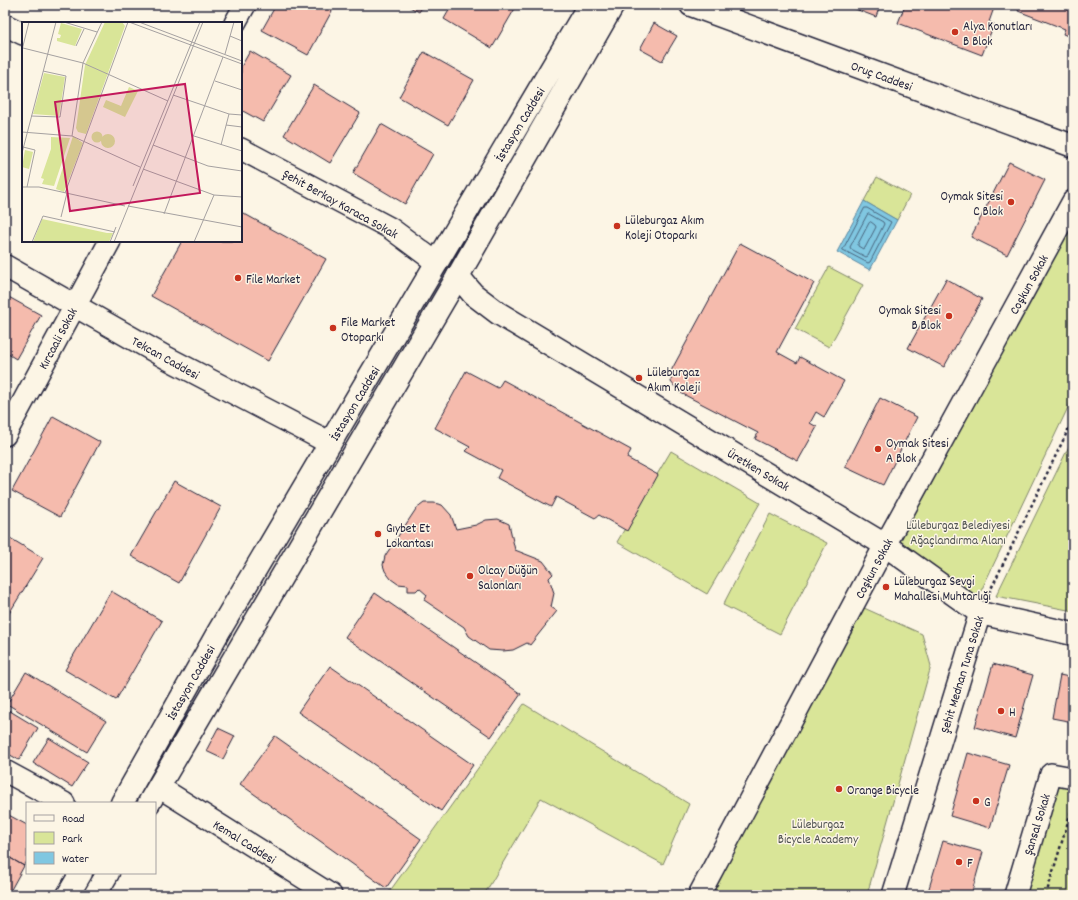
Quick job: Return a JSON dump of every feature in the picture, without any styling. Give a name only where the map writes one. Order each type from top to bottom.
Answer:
[{"type":"main road","name":"İstasyon Caddesi","points":[[123,802],[219,631],[589,5]]},
{"type":"main road","name":"İstasyon Caddesi","points":[[154,795],[458,276],[613,5]]},
{"type":"main road","name":"Oruç Caddesi","points":[[691,5],[1073,146]]},
{"type":"main road","name":"Üretken Sokak","points":[[437,263],[458,276],[473,294],[498,313],[885,545],[980,613],[1073,634]]},
{"type":"main road","name":"Tekcan Caddesi","points":[[5,266],[167,358],[330,443]]},
{"type":"main road","points":[[138,773],[154,795]]},
{"type":"main road","points":[[68,895],[80,874]]},
{"type":"main road","points":[[95,895],[107,874]]},
{"type":"street","points":[[236,22],[245,5]]},
{"type":"street","points":[[5,25],[22,34]]},
{"type":"street","name":"Şehit Berkay Karaca Sokak","points":[[242,150],[390,228],[437,263]]},
{"type":"street","name":"Coşkun Sokak","points":[[699,895],[885,545],[1073,201]]},
{"type":"street","name":"Kırcaali Sokak","points":[[5,435],[109,242]]},
{"type":"street","name":"Şehit Mednan Tuna Sokak","points":[[893,895],[980,613]]},
{"type":"street","points":[[5,771],[62,802]]},
{"type":"street","name":"Şansal Sokak","points":[[1015,895],[1051,774],[1073,778]]},
{"type":"street","name":"Kemal Caddesi","points":[[154,795],[331,895]]},
{"type":"path","name":"Şehit Mednan Tuna Sokak","points":[[980,613],[1073,420]]},
{"type":"path","points":[[1046,895],[1073,805]]},
{"type":"green space","points":[[877,177],[910,195],[897,220],[864,201]]},
{"type":"green space","name":"Lüleburgaz Belediyesi Ağaçlandırma Alanı","points":[[1073,218],[1073,397],[972,610],[899,541],[928,490]]},
{"type":"green space","points":[[829,267],[863,285],[829,347],[795,329]]},
{"type":"green space","points":[[1073,438],[1073,611],[996,596]]},
{"type":"green space","points":[[671,451],[760,503],[707,594],[617,542]]},
{"type":"green space","points":[[770,514],[827,543],[780,634],[723,605]]},
{"type":"green space","name":"Lüleburgaz Bicycle Academy","points":[[864,608],[922,634],[931,666],[867,895],[711,895]]},
{"type":"green space","points":[[524,704],[689,804],[663,864],[541,798],[484,895],[387,895]]},
{"type":"green space","points":[[1056,784],[1073,788],[1073,895],[1023,895]]},
{"type":"water","points":[[864,201],[897,220],[870,270],[837,252]]},
{"type":"building","points":[[276,5],[326,5],[333,9],[308,55],[262,30]]},
{"type":"building","points":[[406,5],[424,5],[419,12]]},
{"type":"building","points":[[452,5],[517,5],[492,48],[444,19]]},
{"type":"building","points":[[845,5],[880,5],[876,17]]},
{"type":"building","name":"Alya Konutları B Blok","points":[[905,5],[995,5],[989,22],[994,24],[982,55],[898,23]]},
{"type":"building","points":[[1020,5],[1073,5],[1073,38],[1063,34],[1065,29],[1018,11]]},
{"type":"building","points":[[654,23],[677,36],[662,61],[640,49]]},
{"type":"building","points":[[250,51],[291,75],[263,122],[242,111],[242,65]]},
{"type":"building","points":[[424,52],[474,80],[448,125],[399,97]]},
{"type":"building","points":[[314,85],[360,113],[330,163],[284,135]]},
{"type":"building","points":[[381,124],[433,154],[405,204],[353,173]]},
{"type":"building","name":"Oymak Sitesi C Blok","points":[[1009,162],[1045,180],[1007,255],[971,237]]},
{"type":"building","name":"File Market","points":[[242,213],[326,259],[268,361],[151,296],[181,242],[242,242]]},
{"type":"building","points":[[740,243],[814,283],[777,352],[797,363],[800,357],[844,381],[824,417],[816,412],[810,423],[817,427],[798,461],[755,439],[758,433],[679,392],[671,382],[672,369]]},
{"type":"building","name":"Oymak Sitesi B Blok","points":[[946,279],[982,299],[944,367],[908,348]]},
{"type":"building","points":[[5,295],[41,315],[16,359],[5,352]]},
{"type":"building","points":[[466,371],[498,388],[503,380],[631,450],[627,458],[658,475],[627,531],[599,515],[595,518],[556,497],[551,507],[497,478],[501,470],[466,451],[470,447],[435,428]]},
{"type":"building","name":"Oymak Sitesi A Blok","points":[[880,398],[917,417],[883,485],[845,467]]},
{"type":"building","points":[[53,416],[100,442],[60,517],[12,491]]},
{"type":"building","points":[[174,481],[221,507],[179,583],[131,556]]},
{"type":"building","name":"Olcay Düğün Salonları","points":[[424,503],[442,505],[451,515],[456,529],[476,525],[486,520],[498,519],[509,524],[515,550],[543,561],[553,574],[549,578],[554,593],[551,607],[557,611],[530,645],[527,643],[513,650],[489,650],[469,636],[464,627],[424,600],[427,595],[419,588],[416,591],[408,591],[408,585],[398,584],[391,579],[385,571],[383,565],[385,556],[416,509]]},
{"type":"building","points":[[5,535],[43,558],[5,620]]},
{"type":"building","points":[[111,591],[162,621],[116,700],[65,670]]},
{"type":"building","points":[[375,593],[521,694],[491,737],[345,637]]},
{"type":"building","name":"H","points":[[993,664],[1033,675],[1015,738],[975,727]]},
{"type":"building","points":[[330,666],[473,765],[441,811],[298,712]]},
{"type":"building","points":[[26,672],[106,721],[87,752],[7,704]]},
{"type":"building","points":[[1060,675],[1073,678],[1073,722],[1052,718]]},
{"type":"building","points":[[5,708],[38,728],[19,760],[5,752]]},
{"type":"building","points":[[218,728],[235,736],[223,759],[206,751]]},
{"type":"building","points":[[275,736],[421,839],[386,888],[240,784]]},
{"type":"building","points":[[49,738],[88,762],[72,787],[33,763]]},
{"type":"building","name":"G","points":[[968,753],[1009,765],[990,828],[950,816]]},
{"type":"building","points":[[5,813],[26,824],[26,863],[24,866],[5,855]]},
{"type":"building","name":"F","points":[[943,841],[983,852],[971,895],[927,895]]},
{"type":"building","points":[[5,855],[24,866],[8,895],[5,894]]},
{"type":"place","name":"Alya Konutları B Blok","points":[[955,32]]},
{"type":"place","name":"Oymak Sitesi C Blok","points":[[1011,202]]},
{"type":"place","name":"Lüleburgaz Akım Koleji Otoparkı","points":[[617,226]]},
{"type":"place","name":"File Market","points":[[238,278]]},
{"type":"place","name":"Oymak Sitesi B Blok","points":[[949,316]]},
{"type":"place","name":"File Market Otoparkı","points":[[333,328]]},
{"type":"place","name":"Lüleburgaz Akım Koleji","points":[[639,378]]},
{"type":"place","name":"Oymak Sitesi A Blok","points":[[878,449]]},
{"type":"place","name":"Gıybet Et Lokantası","points":[[378,534]]},
{"type":"place","name":"Olcay Düğün Salonları","points":[[470,576]]},
{"type":"place","name":"Lüleburgaz Sevgi Mahallesi Muhtarlığı","points":[[886,587]]},
{"type":"place","name":"H","points":[[1001,711]]},
{"type":"place","name":"Orange Bicycle","points":[[839,789]]},
{"type":"place","name":"G","points":[[976,801]]},
{"type":"place","name":"F","points":[[959,862]]}]
